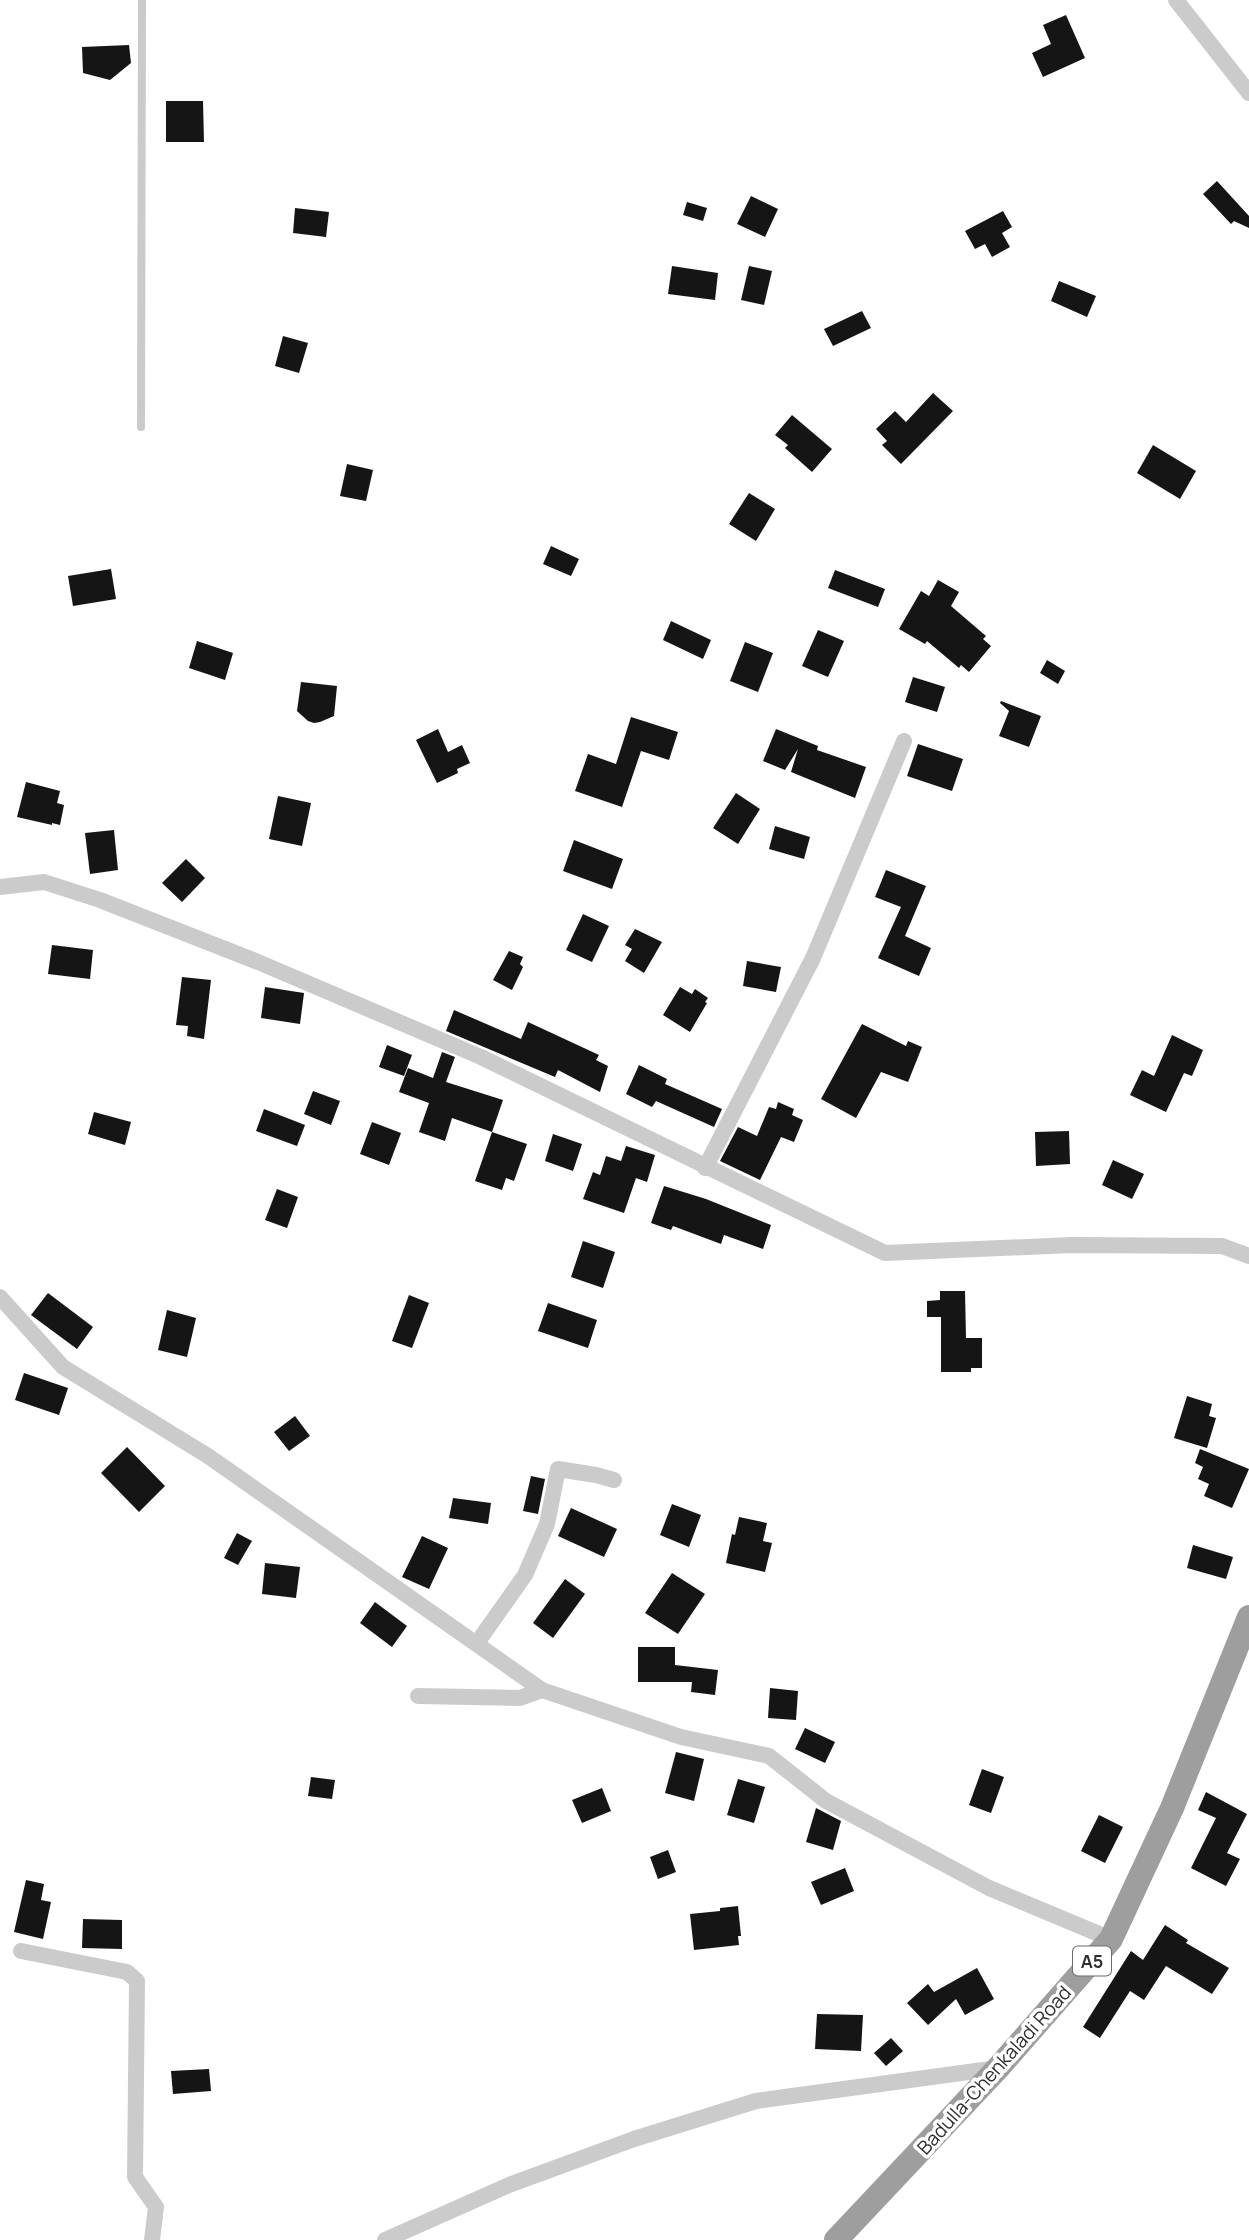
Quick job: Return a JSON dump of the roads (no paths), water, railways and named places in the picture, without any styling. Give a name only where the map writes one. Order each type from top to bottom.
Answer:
[{"type":"highway","name":"Badulla-Chenkaladi Road","points":[[836,2240],[998,2068],[1111,1939],[1172,1808],[1249,1617]]},
{"type":"street","points":[[1176,0],[1249,93]]},
{"type":"street","points":[[705,1168],[813,958],[904,741]]},
{"type":"street","points":[[0,887],[44,882],[100,900],[258,962],[481,1057],[885,1253],[1072,1245],[1222,1246],[1249,1256]]},
{"type":"street","points":[[0,1297],[63,1367],[208,1456],[542,1690],[681,1737],[769,1756],[826,1801],[989,1888],[1111,1939]]},
{"type":"street","points":[[477,1643],[525,1575],[547,1524],[558,1469],[614,1480]]},
{"type":"street","points":[[418,1696],[520,1698],[542,1690]]},
{"type":"street","points":[[20,1951],[127,1972],[137,1981],[135,2177],[156,2207],[152,2240]]},
{"type":"street","points":[[385,2240],[509,2185],[634,2139],[756,2101],[998,2068]]},
{"type":"lane","points":[[141,427],[142,0]]}]
